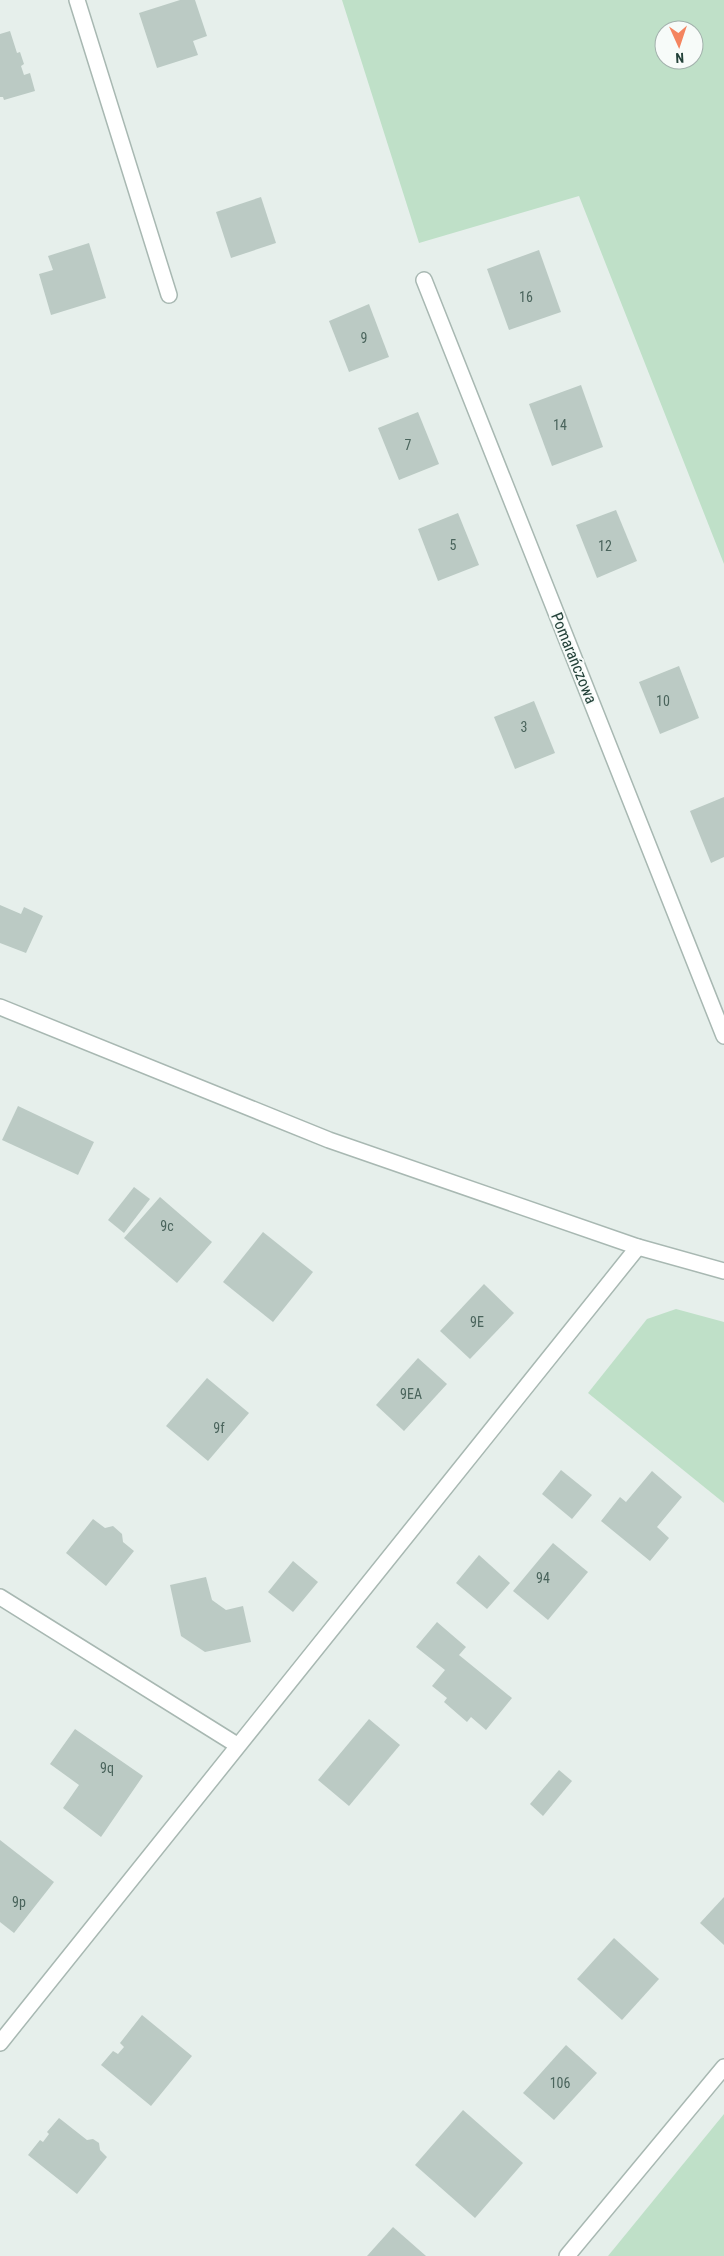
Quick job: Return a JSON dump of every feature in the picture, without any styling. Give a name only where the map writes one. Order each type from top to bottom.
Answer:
[{"type":"street","points":[[77,0],[169,296]]},
{"type":"street","name":"Pomarańczowa","points":[[424,280],[724,1036]]},
{"type":"street","points":[[0,1007],[329,1140],[638,1247],[724,1271]]},
{"type":"street","points":[[0,2043],[638,1247]]},
{"type":"street","points":[[0,1597],[238,1745]]},
{"type":"street","points":[[567,2256],[724,2068]]},
{"type":"green space","points":[[342,0],[724,0],[724,564],[579,196],[419,243]]},
{"type":"green space","points":[[676,1309],[724,1322],[724,1503],[588,1393],[647,1319]]},
{"type":"green space","points":[[724,2114],[724,2256],[608,2256]]},
{"type":"building","points":[[180,0],[195,0],[207,36],[193,41],[198,55],[157,68],[139,13]]},
{"type":"building","points":[[10,31],[17,53],[20,52],[24,64],[21,66],[24,75],[30,73],[35,91],[4,100],[3,97],[0,97],[0,34]]},
{"type":"building","points":[[261,197],[276,243],[231,258],[216,212]]},
{"type":"building","points":[[89,243],[106,298],[51,315],[39,274],[53,270],[48,256]]},
{"type":"building","points":[[539,250],[561,312],[509,330],[487,269]]},
{"type":"building","points":[[369,304],[389,357],[349,372],[329,321]]},
{"type":"building","points":[[581,385],[603,447],[552,466],[529,404]]},
{"type":"building","points":[[418,412],[439,464],[399,480],[378,428]]},
{"type":"building","points":[[616,510],[637,561],[597,578],[576,525]]},
{"type":"building","points":[[458,513],[479,565],[438,581],[418,529]]},
{"type":"building","points":[[679,666],[699,718],[660,734],[639,682]]},
{"type":"building","points":[[534,701],[555,753],[515,769],[494,717]]},
{"type":"building","points":[[724,797],[724,857],[711,863],[690,811]]},
{"type":"building","points":[[0,905],[21,914],[24,907],[43,916],[26,953],[0,943]]},
{"type":"building","points":[[18,1106],[94,1142],[78,1175],[2,1140]]},
{"type":"building","points":[[134,1187],[150,1199],[124,1233],[108,1220]]},
{"type":"building","points":[[160,1197],[212,1242],[177,1283],[124,1238]]},
{"type":"building","points":[[263,1232],[313,1272],[273,1322],[223,1282]]},
{"type":"building","points":[[484,1284],[514,1313],[470,1359],[440,1331]]},
{"type":"building","points":[[418,1358],[447,1384],[404,1431],[376,1405]]},
{"type":"building","points":[[207,1378],[249,1413],[208,1461],[166,1426]]},
{"type":"building","points":[[561,1470],[592,1495],[572,1519],[542,1494]]},
{"type":"building","points":[[652,1471],[682,1497],[657,1527],[669,1538],[650,1561],[601,1521],[620,1497],[626,1502]]},
{"type":"building","points":[[93,1519],[105,1528],[113,1526],[122,1534],[123,1542],[134,1551],[106,1586],[66,1553]]},
{"type":"building","points":[[553,1543],[588,1572],[548,1620],[513,1591]]},
{"type":"building","points":[[479,1555],[510,1583],[487,1609],[456,1583]]},
{"type":"building","points":[[293,1561],[318,1582],[293,1612],[268,1592]]},
{"type":"building","points":[[206,1577],[212,1600],[226,1610],[243,1606],[251,1642],[205,1652],[181,1636],[170,1585]]},
{"type":"building","points":[[437,1622],[466,1647],[459,1655],[512,1698],[486,1730],[471,1717],[467,1722],[444,1702],[447,1698],[432,1686],[445,1670],[416,1647]]},
{"type":"building","points":[[369,1719],[400,1745],[349,1806],[318,1780]]},
{"type":"building","points":[[75,1729],[143,1776],[101,1837],[63,1808],[79,1785],[50,1764]]},
{"type":"building","points":[[559,1770],[572,1781],[543,1816],[530,1804]]},
{"type":"building","points":[[0,1840],[54,1882],[14,1933],[0,1922]]},
{"type":"building","points":[[724,1897],[724,1945],[700,1923]]},
{"type":"building","points":[[614,1938],[659,1979],[622,2020],[577,1979]]},
{"type":"building","points":[[142,2015],[192,2056],[151,2106],[101,2065],[113,2051],[118,2054],[124,2047],[120,2043]]},
{"type":"building","points":[[566,2045],[597,2073],[554,2120],[523,2093]]},
{"type":"building","points":[[463,2110],[523,2163],[475,2218],[415,2165]]},
{"type":"building","points":[[59,2118],[87,2140],[93,2139],[99,2143],[100,2150],[107,2157],[77,2194],[28,2155],[40,2140],[43,2142],[49,2134],[47,2132]]},
{"type":"building","points":[[393,2227],[426,2256],[367,2256]]}]
